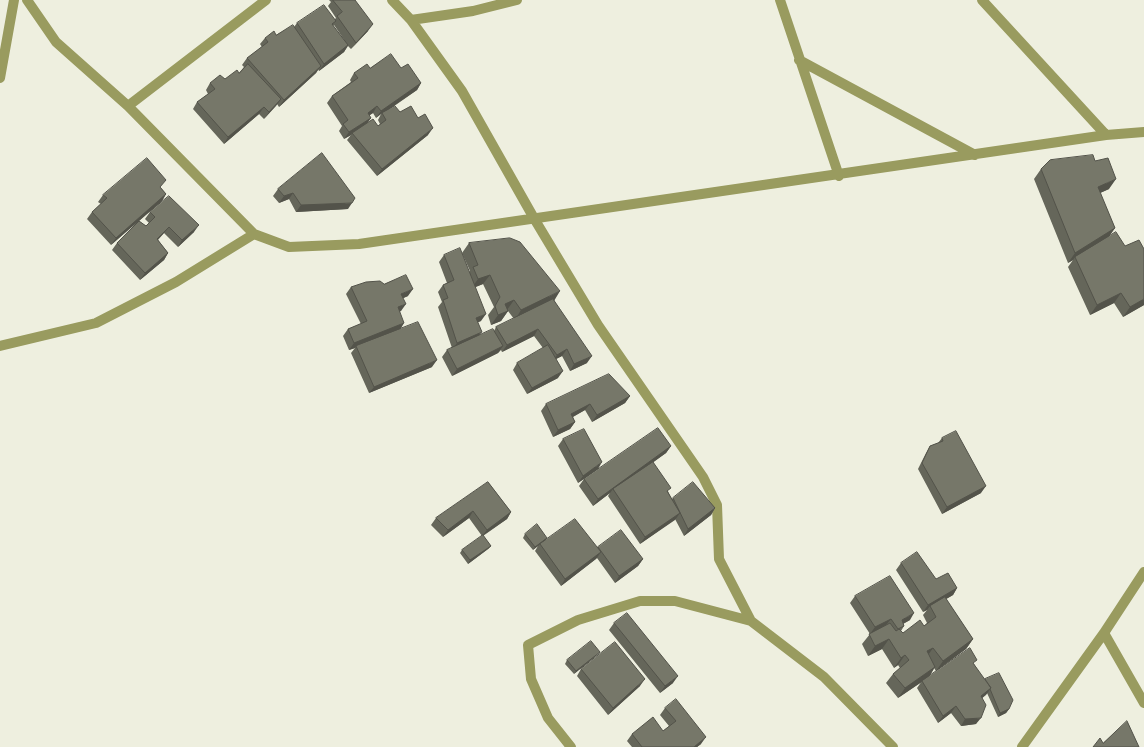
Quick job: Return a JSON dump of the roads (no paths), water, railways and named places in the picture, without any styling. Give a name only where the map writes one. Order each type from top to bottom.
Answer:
[{"type":"street","points":[[0,78],[14,0]]},
{"type":"street","points":[[27,0],[56,42],[128,106],[254,234],[289,248],[330,247],[535,220],[839,176],[1106,135],[1144,132]]},
{"type":"street","points":[[128,106],[266,0]]},
{"type":"street","points":[[392,0],[412,20],[462,91],[535,220],[598,325],[703,477],[717,505],[718,559],[751,621]]},
{"type":"street","points":[[412,20],[473,11],[517,0]]},
{"type":"street","points":[[982,0],[1106,135]]},
{"type":"street","points":[[778,2],[839,176]]},
{"type":"street","points":[[799,60],[975,155]]},
{"type":"street","points":[[0,346],[96,323],[176,282],[254,234]]},
{"type":"street","points":[[1022,747],[1104,633],[1144,572]]},
{"type":"street","points":[[571,747],[548,718],[531,679],[528,645],[578,620],[640,601],[675,601],[751,621],[824,677],[893,747]]},
{"type":"street","points":[[1104,633],[1143,699]]}]
